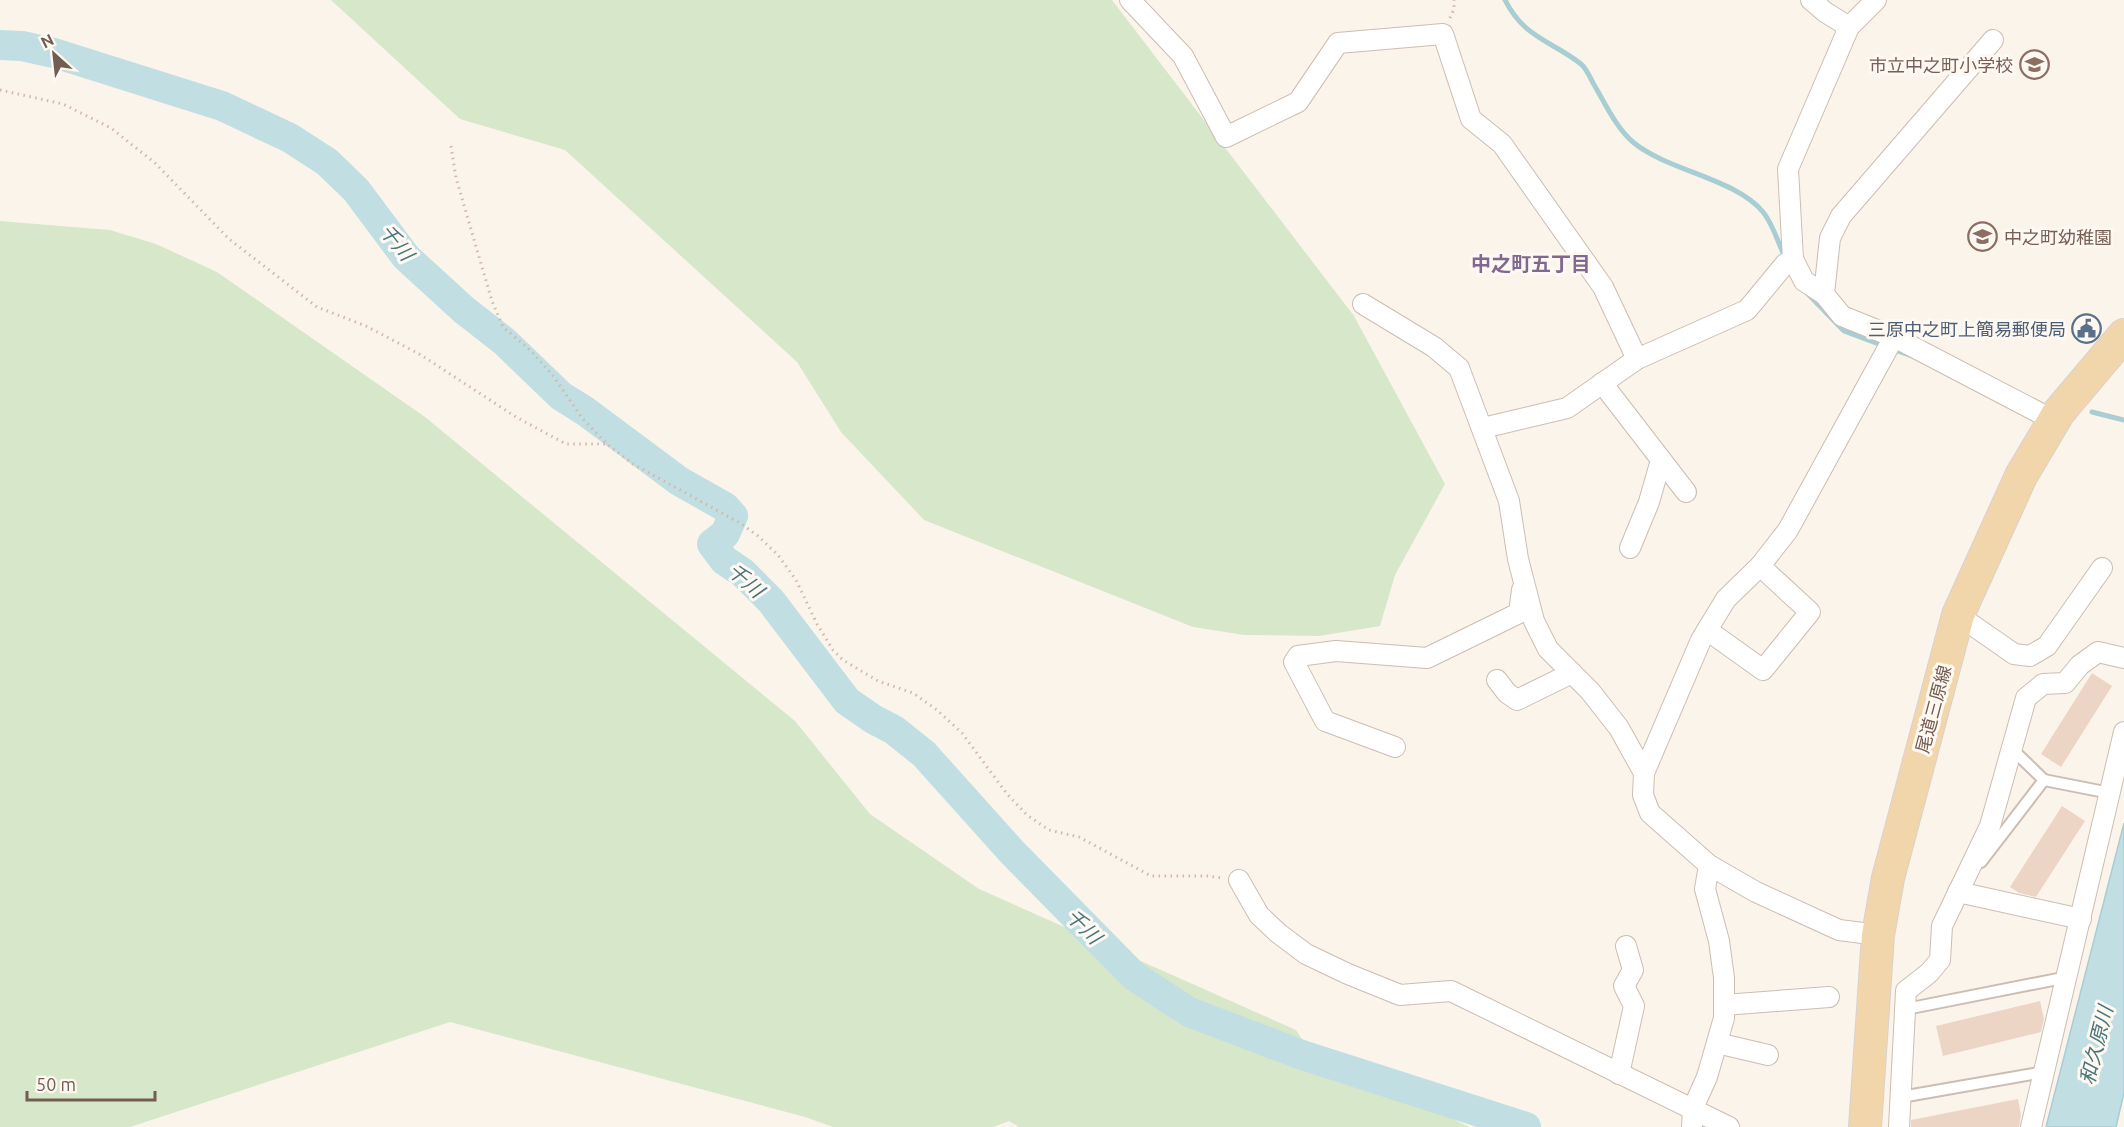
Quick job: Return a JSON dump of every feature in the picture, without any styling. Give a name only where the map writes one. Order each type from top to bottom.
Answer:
[{"type":"main road","name":"尾道三原線","points":[[1865,1127],[1878,935],[1888,878],[1958,615],[2021,476],[2059,412],[2124,335]]},
{"type":"street","points":[[1130,0],[1183,56],[1226,137],[1298,102],[1338,44],[1443,34],[1471,119],[1502,144],[1603,287],[1637,359]]},
{"type":"street","points":[[1811,0],[1849,27]]},
{"type":"street","points":[[1876,0],[1849,27],[1788,169],[1793,259],[1804,280],[1824,294],[1842,316],[1894,337],[2055,421]]},
{"type":"street","points":[[1824,294],[1830,238],[1841,216],[1993,40]]},
{"type":"street","points":[[1483,428],[1567,408],[1637,359],[1747,310],[1785,264],[1793,259]]},
{"type":"street","points":[[1363,304],[1434,347],[1459,368],[1509,501],[1518,559],[1534,621],[1548,649],[1590,691],[1619,728],[1644,774]]},
{"type":"street","points":[[1878,935],[1839,930],[1756,892],[1709,865],[1650,813],[1642,795],[1644,774],[1701,640],[1726,599],[1760,566],[1788,530],[1894,337]]},
{"type":"street","points":[[1602,383],[1686,492]]},
{"type":"street","points":[[1630,548],[1649,502],[1661,460]]},
{"type":"street","points":[[1707,630],[1762,670],[1769,662],[1810,612],[1760,566]]},
{"type":"street","points":[[1958,615],[2014,654],[2030,656],[2047,646],[2102,568]]},
{"type":"street","points":[[1395,747],[1325,721],[1294,662],[1298,656],[1336,651],[1427,658],[1520,613],[1523,578]]},
{"type":"street","points":[[1899,1127],[1906,991],[1929,973],[1940,960],[1942,926],[1990,826],[2026,698],[2043,684],[2065,683],[2080,665],[2098,652],[2124,658]]},
{"type":"street","points":[[1497,680],[1507,693],[1517,700],[1572,673]]},
{"type":"street","points":[[2031,1127],[2124,732]]},
{"type":"street","points":[[1693,1118],[1724,1018],[1724,978],[1719,941],[1705,889],[1709,865]]},
{"type":"street","points":[[1239,880],[1259,915],[1306,954],[1400,995],[1451,991],[1619,1074],[1693,1118],[1729,1127]]},
{"type":"street","points":[[1958,892],[2081,919]]},
{"type":"street","points":[[1619,1074],[1634,1006],[1624,986],[1633,970],[1626,946]]},
{"type":"street","points":[[1724,1005],[1829,997]]},
{"type":"street","points":[[1717,1043],[1768,1055]]},
{"type":"lane","points":[[2012,750],[2044,780],[2110,793]]},
{"type":"lane","points":[[1958,892],[2044,780]]},
{"type":"lane","points":[[1906,1009],[2068,977]]},
{"type":"lane","points":[[1901,1098],[2044,1072]]},
{"type":"path","points":[[0,90],[63,104],[111,128],[155,163],[229,239],[317,307],[366,326],[421,355],[516,417],[566,444],[607,444]]},
{"type":"path","points":[[451,146],[456,178],[492,301],[503,327],[531,351],[554,377],[582,418],[607,444],[633,464],[740,523],[758,536],[778,555],[796,580],[817,624],[833,650],[843,660],[878,681],[913,693],[937,710],[962,733],[1007,794],[1027,815],[1049,830],[1079,837],[1151,876],[1208,876],[1239,880]]},
{"type":"green space","points":[[331,0],[1112,0],[1354,316],[1445,484],[1395,575],[1380,626],[1319,636],[1244,635],[1193,627],[924,520],[841,432],[797,362],[565,150],[460,119]]},
{"type":"green space","points":[[0,221],[110,230],[156,244],[217,272],[425,417],[795,721],[870,814],[979,889],[1296,1030],[1318,1065],[1469,1127],[1019,1127],[1009,1121],[993,1127],[833,1127],[805,1117],[450,1022],[130,1127],[0,1127]]},
{"type":"water","name":"和久原川","points":[[2124,823],[2124,1093],[2116,1127],[2046,1127]]},
{"type":"building","points":[[2092,673],[2112,686],[2061,767],[2041,754]]},
{"type":"building","points":[[2062,806],[2085,821],[2036,897],[2019,893],[2010,887]]},
{"type":"building","points":[[2040,1001],[2044,1019],[2041,1032],[1943,1056],[1936,1026]]},
{"type":"building","points":[[2018,1099],[2021,1115],[2019,1127],[1911,1127],[1911,1120]]},
{"type":"waterway","points":[[1505,0],[1521,23],[1530,31],[1583,66],[1616,123],[1634,143],[1648,153],[1736,191],[1763,212],[1773,228],[1785,257]]},
{"type":"waterway","name":"千川","points":[[0,45],[22,46],[54,53],[222,106],[290,138],[327,162],[356,190],[406,257],[464,310],[505,342],[561,396],[585,411],[679,481],[725,507],[733,516],[725,534],[712,544],[724,560],[743,573],[771,601],[847,701],[894,730],[924,754],[1012,852],[1134,976],[1189,1012],[1302,1055],[1526,1127]]},
{"type":"waterway","points":[[1807,293],[1844,331],[1884,346]]},
{"type":"waterway","points":[[1892,349],[1912,356]]},
{"type":"waterway","points":[[2092,412],[2124,420]]},
{"type":"place","name":"市立中之町小学校","points":[[2034,65]]},
{"type":"place","name":"中之町幼稚園","points":[[1983,237]]},
{"type":"place","name":"三原中之町上簡易郵便局","points":[[2087,329]]},
{"type":"district","name":"中之町五丁目","points":[[1531,263]]}]
